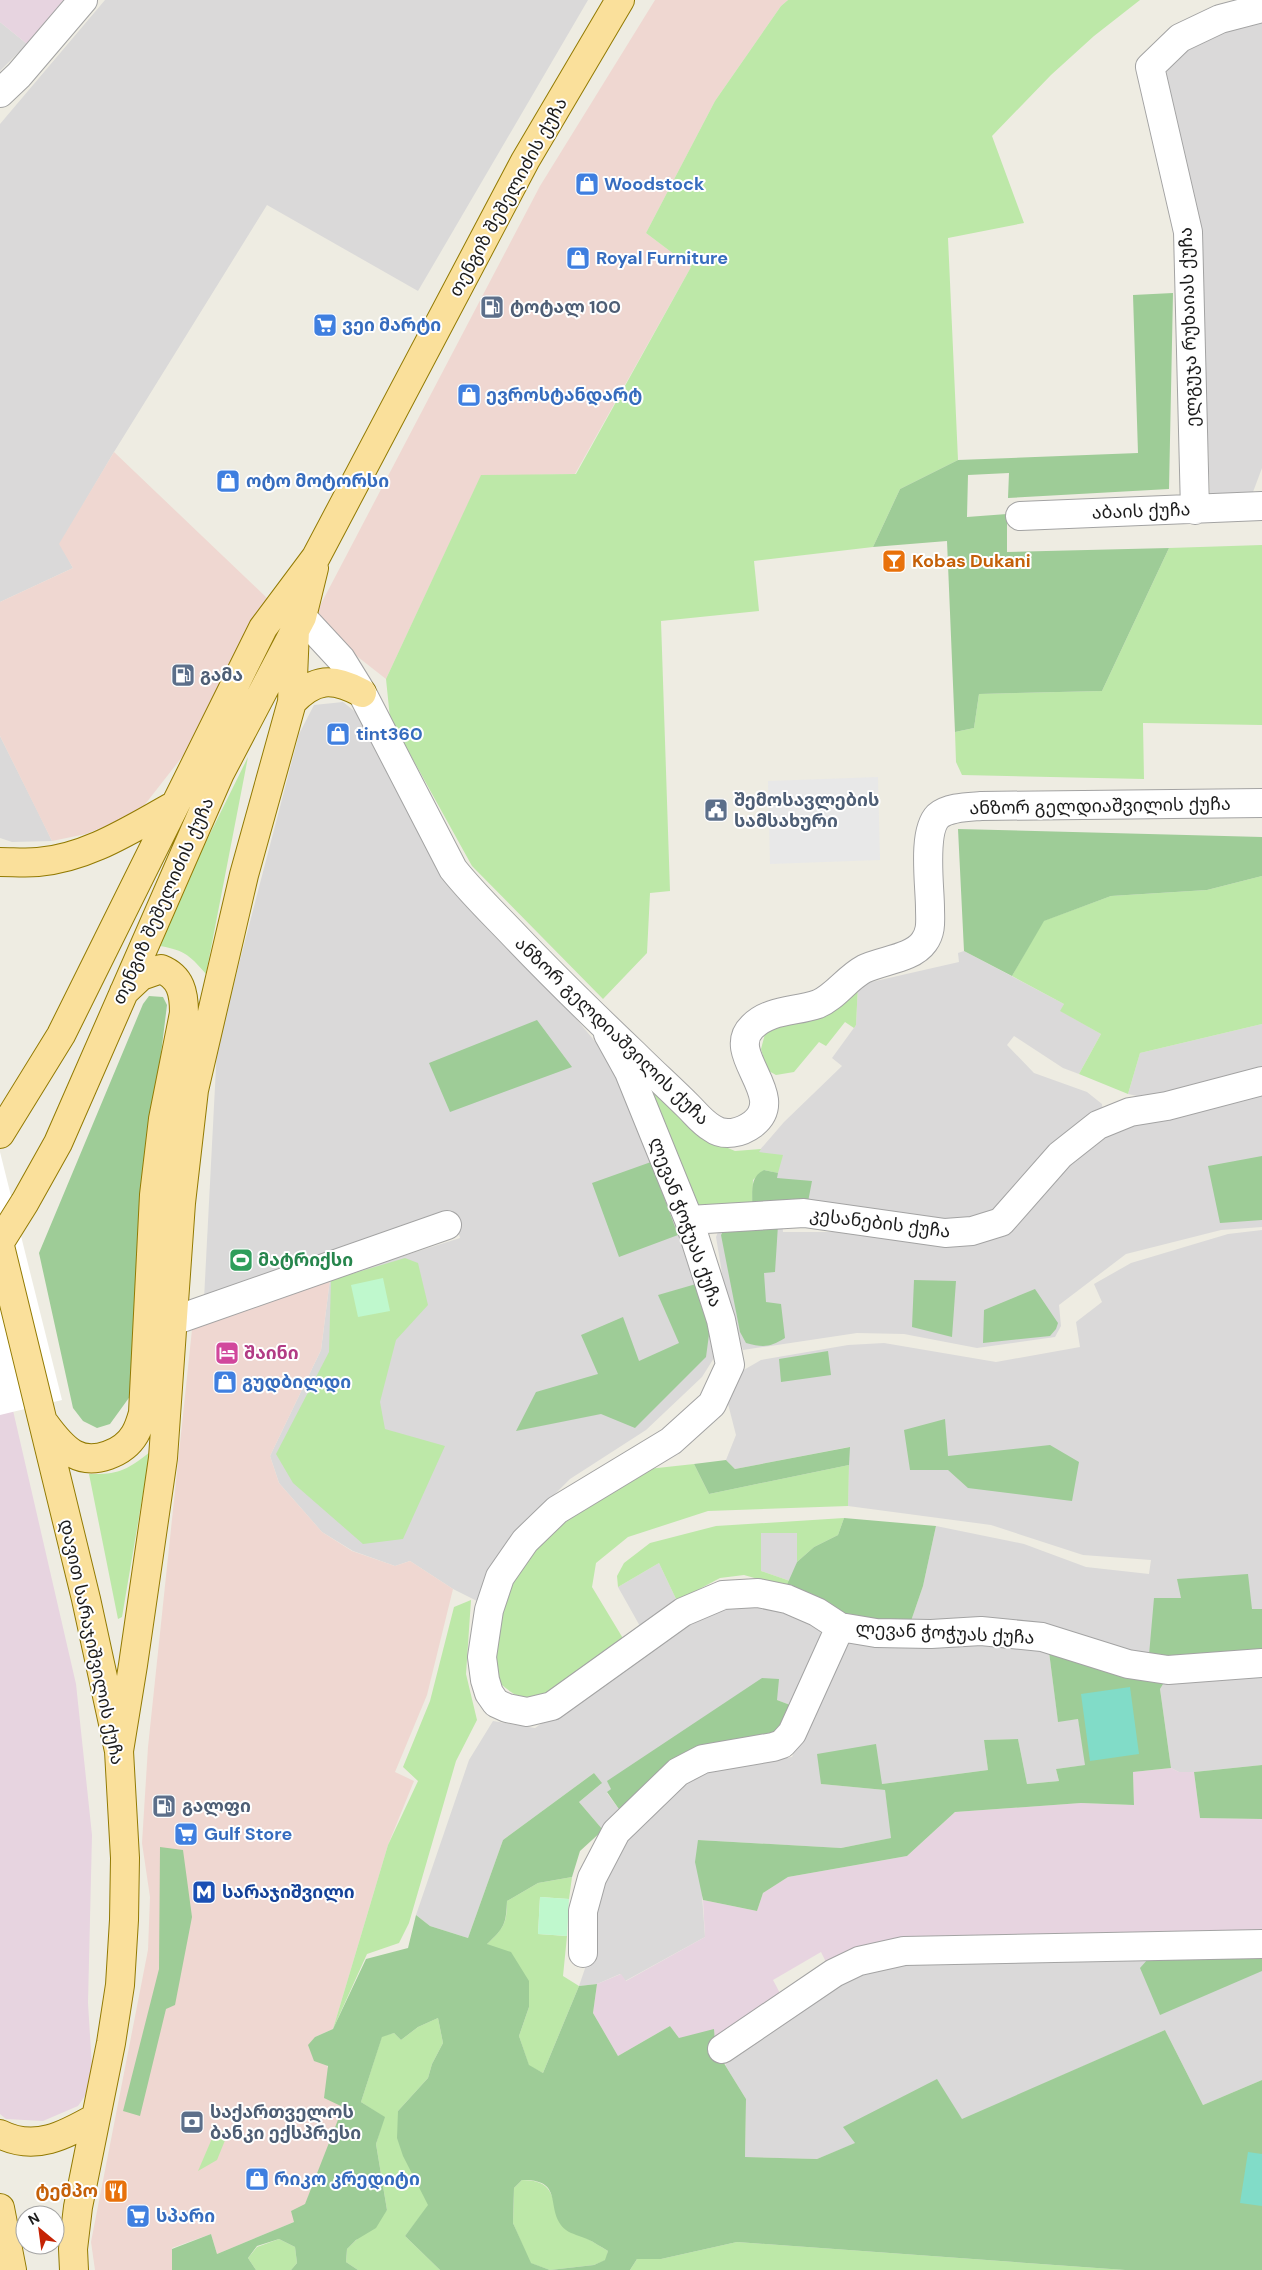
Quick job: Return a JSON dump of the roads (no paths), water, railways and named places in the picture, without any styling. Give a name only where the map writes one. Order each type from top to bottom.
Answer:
[{"type":"main road","name":"თენგიზ შეშელიძის ქუჩა","points":[[0,1134],[61,1035],[263,628],[316,557],[525,161],[620,0]]},
{"type":"main road","name":"თენგიზ შეშელიძის ქუჩა","points":[[0,1242],[25,1202],[58,1142],[120,997],[220,773],[298,623],[316,557]]},
{"type":"main road","points":[[119,1751],[163,1458],[181,1203],[194,1090],[210,1013],[244,875],[292,702],[298,623]]},
{"type":"main road","points":[[292,702],[305,688],[318,683],[346,684],[362,693]]},
{"type":"main road","points":[[0,862],[39,862],[71,855],[111,840],[175,805]]},
{"type":"main road","points":[[40,1412],[55,1438],[76,1455],[99,1458],[124,1446],[134,1436],[143,1412],[154,1195],[163,1119],[184,1013],[184,998],[177,979],[169,972],[161,969],[141,976],[120,997]]},
{"type":"main road","name":"დავით სარაჯიშვილის ქუჩა","points":[[0,1246],[86,1599],[119,1751],[125,1858],[120,1986],[111,2043],[78,2207],[73,2249],[74,2270]]},
{"type":"main road","points":[[0,2134],[20,2141],[38,2142],[54,2140],[95,2118]]},
{"type":"main road","points":[[0,2208],[12,2270]]},
{"type":"street","points":[[0,93],[19,75],[83,0]]},
{"type":"street","name":"ელგუჯა რუხაიას ქუჩა","points":[[1195,510],[1188,232],[1150,67],[1180,38],[1220,19],[1262,8]]},
{"type":"street","name":"აბაის ქუჩა","points":[[1020,516],[1262,506]]},
{"type":"street","name":"ანზორ გელდიაშვილის ქუჩა","points":[[298,623],[340,659],[362,693],[453,869],[467,886],[542,964],[712,1129],[727,1134],[741,1131],[754,1124],[761,1114],[764,1100],[762,1086],[746,1052],[744,1040],[749,1029],[761,1018],[777,1012],[802,1009],[821,1003],[863,970],[909,953],[924,944],[931,930],[928,839],[938,816],[957,808],[981,806],[1262,803]]},
{"type":"street","name":"ლევან ჭოჭუას ქუჩა","points":[[602,1023],[629,1072],[689,1220],[721,1320],[730,1365],[712,1404],[671,1442],[557,1510],[525,1541],[500,1577],[489,1610],[482,1657],[485,1680],[489,1693],[496,1703],[507,1708],[527,1712],[552,1706],[683,1612],[723,1595],[758,1593],[787,1598],[817,1612],[840,1627],[876,1633],[931,1634],[982,1631],[1042,1637],[1128,1664],[1168,1670],[1262,1664]]},
{"type":"street","name":"კესანების ქუჩა","points":[[689,1220],[804,1213],[945,1233],[972,1231],[1001,1222],[1060,1155],[1098,1126],[1130,1112],[1167,1106],[1262,1080]]},
{"type":"street","points":[[173,1321],[447,1225]]},
{"type":"street","points":[[582,1953],[583,1911],[592,1878],[616,1832],[678,1772],[703,1760],[782,1744],[792,1733],[840,1627]]},
{"type":"street","points":[[722,2049],[834,1972],[859,1961],[904,1951],[1262,1944]]},
{"type":"place","name":"Woodstock","points":[[587,184]]},
{"type":"place","name":"Royal Furniture","points":[[578,258]]},
{"type":"place","name":"ტოტალ 100","points":[[492,307]]},
{"type":"place","name":"ვეი მარტი","points":[[325,325]]},
{"type":"place","name":"ევროსტანდარტ","points":[[469,395]]},
{"type":"place","name":"ოტო მოტორსი","points":[[228,481]]},
{"type":"place","name":"Kobas Dukani","points":[[894,561]]},
{"type":"place","name":"გამა","points":[[183,675]]},
{"type":"place","name":"tint360","points":[[338,734]]},
{"type":"place","name":"შემოსავლების სამსახური","points":[[716,810]]},
{"type":"place","name":"მატრიქსი","points":[[241,1260]]},
{"type":"place","name":"შაინი","points":[[227,1353]]},
{"type":"place","name":"გუდბილდი","points":[[225,1382]]},
{"type":"place","name":"გალფი","points":[[164,1806]]},
{"type":"place","name":"Gulf Store","points":[[186,1834]]},
{"type":"place","name":"სარაჯიშვილი","points":[[204,1892]]},
{"type":"place","name":"საქართველოს ბანკი ექსპრესი","points":[[192,2122]]},
{"type":"place","name":"რიკო კრედიტი","points":[[257,2179]]},
{"type":"place","name":"ტემპო","points":[[116,2191]]},
{"type":"place","name":"სპარი","points":[[138,2216]]}]
